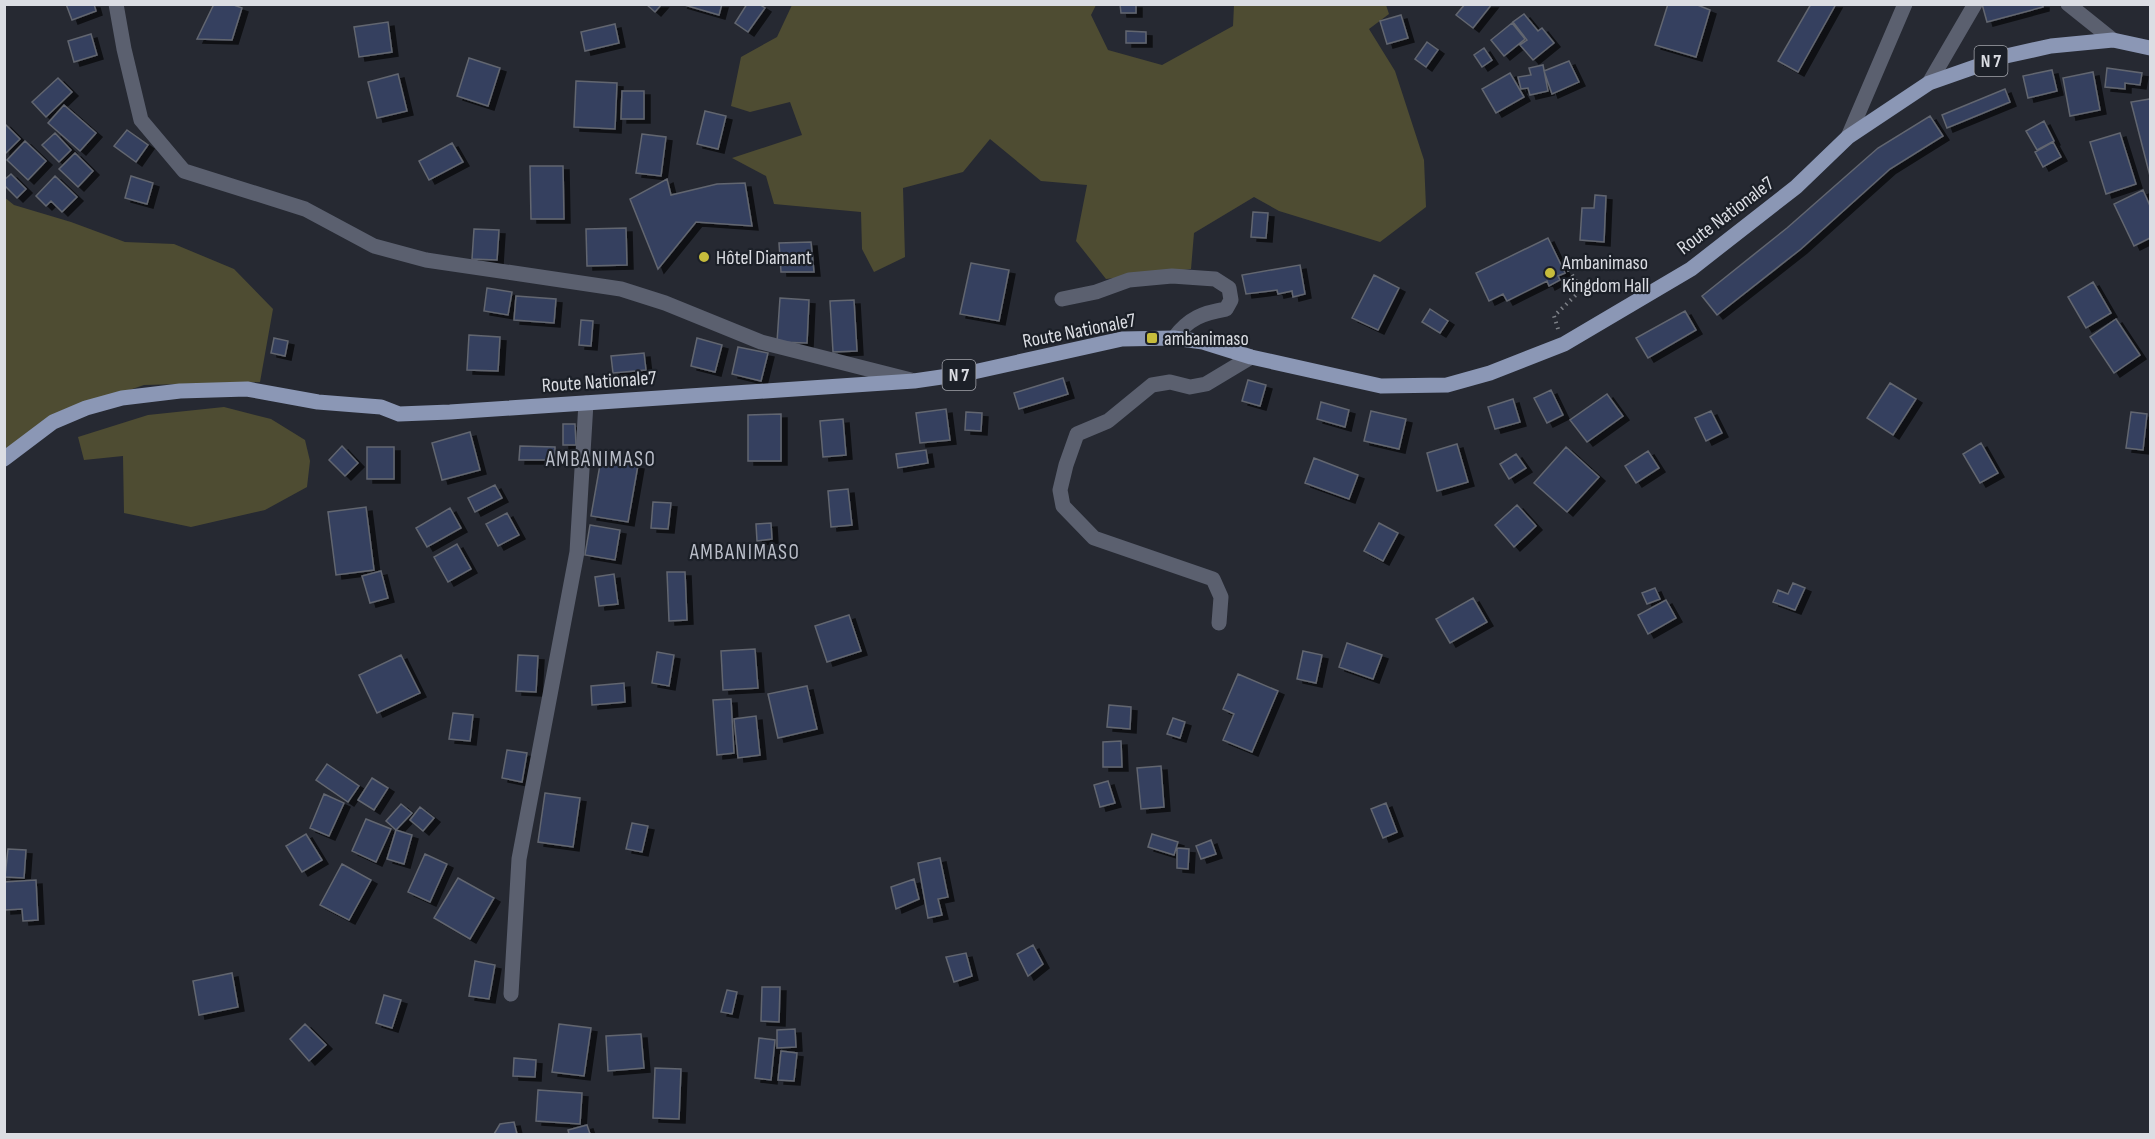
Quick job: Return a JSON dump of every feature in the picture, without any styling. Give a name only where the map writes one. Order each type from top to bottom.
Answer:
[{"type":"main road","name":"Route Nationale7","points":[[4,459],[53,422],[86,408],[122,398],[180,391],[247,388],[318,402],[381,407],[399,414],[914,381],[969,373],[1122,339],[1174,338],[1203,342],[1251,357],[1381,386],[1447,385],[1490,373],[1564,344],[1691,268],[1796,187],[1848,137],[1929,83],[2006,56],[2051,46],[2113,40],[2151,48]]},
{"type":"street","points":[[116,4],[141,120],[184,171],[305,209],[374,246],[426,260],[621,289],[665,303],[761,342],[914,381]]},
{"type":"street","points":[[1848,137],[1905,4]]},
{"type":"street","points":[[1929,83],[1975,4]]},
{"type":"street","points":[[2068,4],[2113,40]]},
{"type":"street","points":[[1062,299],[1096,292],[1129,280],[1172,276],[1215,279],[1229,288],[1230,300],[1226,309],[1209,312],[1185,324],[1174,338]]},
{"type":"street","points":[[1219,623],[1221,597],[1213,579],[1094,537],[1063,506],[1060,490],[1077,434],[1108,421],[1152,385],[1170,382],[1190,387],[1206,384],[1251,357]]},
{"type":"street","points":[[511,994],[519,859],[577,552],[586,403]]},
{"type":"path","points":[[1555,322],[1554,316],[1577,294],[1580,286],[1568,269]]},
{"type":"shaded area","points":[[792,5],[1096,5],[1091,15],[1108,50],[1162,65],[1233,26],[1234,5],[1386,5],[1389,14],[1369,29],[1395,71],[1424,160],[1426,207],[1380,242],[1279,211],[1254,197],[1194,233],[1191,269],[1106,279],[1076,241],[1087,185],[1041,181],[990,139],[963,172],[903,188],[905,257],[874,272],[862,249],[861,212],[774,204],[766,176],[732,158],[802,135],[790,102],[750,112],[731,106],[741,57],[777,37]]},
{"type":"shaded area","points":[[4,197],[14,205],[71,222],[125,242],[174,244],[234,269],[273,309],[260,382],[144,385],[59,414],[5,449]]},
{"type":"shaded area","points":[[224,407],[271,419],[305,440],[310,461],[307,487],[265,510],[191,527],[124,513],[123,456],[84,460],[78,437],[148,415]]},
{"type":"building","points":[[66,4],[94,4],[96,11],[72,20]]},
{"type":"building","points":[[214,4],[231,4],[242,8],[232,40],[197,39]]},
{"type":"building","points":[[646,4],[662,4],[655,12]]},
{"type":"building","points":[[681,4],[722,4],[719,15]]},
{"type":"building","points":[[747,4],[759,4],[765,8],[748,32],[735,23]]},
{"type":"building","points":[[1120,4],[1136,4],[1136,13],[1121,13]]},
{"type":"building","points":[[1465,4],[1492,4],[1473,28],[1456,15]]},
{"type":"building","points":[[1668,4],[1695,4],[1710,10],[1696,57],[1655,45]]},
{"type":"building","points":[[1811,4],[1836,4],[1798,72],[1778,61]]},
{"type":"building","points":[[1982,4],[2043,4],[2043,7],[1987,22]]},
{"type":"building","points":[[1524,14],[1538,31],[1542,28],[1554,43],[1533,60],[1520,45],[1527,40],[1513,22]]},
{"type":"building","points":[[1401,15],[1408,38],[1387,44],[1380,21]]},
{"type":"building","points":[[388,22],[392,52],[359,57],[354,27]]},
{"type":"building","points":[[1512,23],[1525,39],[1504,56],[1491,40]]},
{"type":"building","points":[[615,24],[619,43],[585,51],[581,32]]},
{"type":"building","points":[[1126,31],[1146,32],[1146,43],[1126,43]]},
{"type":"building","points":[[91,34],[97,55],[74,62],[68,41]]},
{"type":"building","points":[[1427,42],[1438,50],[1426,67],[1415,59]]},
{"type":"building","points":[[1484,48],[1492,60],[1482,67],[1474,55]]},
{"type":"building","points":[[469,58],[500,68],[488,106],[457,96]]},
{"type":"building","points":[[1569,61],[1579,82],[1552,94],[1544,71]]},
{"type":"building","points":[[1543,65],[1548,91],[1530,95],[1528,88],[1521,89],[1518,77],[1531,75],[1529,68]]},
{"type":"building","points":[[2107,68],[2142,73],[2140,85],[2125,83],[2125,89],[2105,87]]},
{"type":"building","points":[[2052,70],[2057,91],[2028,98],[2023,76]]},
{"type":"building","points":[[2093,72],[2100,110],[2070,116],[2063,78]]},
{"type":"building","points":[[1510,73],[1524,97],[1496,113],[1482,89]]},
{"type":"building","points":[[398,74],[407,111],[377,118],[368,82]]},
{"type":"building","points":[[58,78],[72,92],[46,117],[32,102]]},
{"type":"building","points":[[576,81],[617,83],[615,129],[574,127]]},
{"type":"building","points":[[2005,89],[2010,102],[1947,128],[1942,115]]},
{"type":"building","points":[[622,91],[644,91],[644,119],[621,119]]},
{"type":"building","points":[[2150,99],[2150,176],[2131,102]]},
{"type":"building","points":[[64,105],[96,133],[80,151],[48,123]]},
{"type":"building","points":[[705,111],[726,116],[718,149],[697,144]]},
{"type":"building","points":[[1930,116],[1943,136],[1890,169],[1801,249],[1717,315],[1702,296],[1787,228],[1878,148]]},
{"type":"building","points":[[2044,121],[2054,141],[2037,150],[2026,131]]},
{"type":"building","points":[[5,124],[20,139],[6,153],[4,151]]},
{"type":"building","points":[[127,130],[148,145],[136,162],[114,146]]},
{"type":"building","points":[[55,133],[71,150],[59,162],[42,145]]},
{"type":"building","points":[[2120,133],[2136,184],[2106,194],[2090,142]]},
{"type":"building","points":[[642,134],[666,137],[661,176],[636,173]]},
{"type":"building","points":[[25,141],[46,161],[28,180],[7,160]]},
{"type":"building","points":[[2053,142],[2061,157],[2043,167],[2035,152]]},
{"type":"building","points":[[452,143],[463,162],[429,180],[419,161]]},
{"type":"building","points":[[75,153],[93,171],[78,187],[59,169]]},
{"type":"building","points":[[530,166],[563,166],[564,219],[531,219]]},
{"type":"building","points":[[11,174],[26,189],[17,198],[4,185],[4,180]]},
{"type":"building","points":[[55,176],[77,197],[62,212],[51,201],[46,206],[36,196]]},
{"type":"building","points":[[131,176],[153,183],[147,204],[125,198]]},
{"type":"building","points":[[667,179],[671,195],[717,184],[745,183],[752,226],[696,222],[658,269],[630,199]]},
{"type":"building","points":[[2143,190],[2150,206],[2150,238],[2134,246],[2114,204]]},
{"type":"building","points":[[1595,195],[1606,196],[1604,242],[1580,240],[1582,208],[1594,208]]},
{"type":"building","points":[[1253,212],[1268,213],[1266,238],[1251,237]]},
{"type":"building","points":[[626,228],[627,265],[587,266],[586,229]]},
{"type":"building","points":[[474,229],[499,230],[497,260],[472,259]]},
{"type":"building","points":[[1548,238],[1565,273],[1558,276],[1560,280],[1549,286],[1547,281],[1507,301],[1503,294],[1489,301],[1476,273]]},
{"type":"building","points":[[811,242],[814,272],[781,272],[779,243]]},
{"type":"building","points":[[971,263],[1009,270],[999,321],[960,314]]},
{"type":"building","points":[[1300,265],[1305,294],[1293,297],[1292,291],[1278,294],[1277,290],[1246,294],[1242,275]]},
{"type":"building","points":[[1374,275],[1399,288],[1378,330],[1352,318]]},
{"type":"building","points":[[2093,282],[2111,313],[2086,328],[2068,297]]},
{"type":"building","points":[[487,288],[512,292],[508,315],[484,311]]},
{"type":"building","points":[[516,296],[556,299],[554,323],[514,320]]},
{"type":"building","points":[[780,298],[809,300],[807,343],[777,342]]},
{"type":"building","points":[[854,300],[857,351],[833,352],[830,301]]},
{"type":"building","points":[[1430,309],[1448,321],[1440,333],[1422,322]]},
{"type":"building","points":[[1685,311],[1696,330],[1648,358],[1636,338]]},
{"type":"building","points":[[2116,319],[2140,355],[2114,373],[2090,337]]},
{"type":"building","points":[[581,320],[593,321],[591,346],[579,345]]},
{"type":"building","points":[[469,335],[500,337],[498,371],[467,370]]},
{"type":"building","points":[[274,338],[288,341],[285,356],[271,353]]},
{"type":"building","points":[[697,338],[722,345],[715,372],[691,366]]},
{"type":"building","points":[[738,347],[768,353],[761,381],[732,374]]},
{"type":"building","points":[[644,353],[646,370],[613,373],[611,356]]},
{"type":"building","points":[[1063,378],[1068,394],[1019,409],[1014,393]]},
{"type":"building","points":[[1248,380],[1266,385],[1260,406],[1242,401]]},
{"type":"building","points":[[1890,383],[1916,399],[1893,435],[1867,418]]},
{"type":"building","points":[[1551,390],[1563,415],[1547,423],[1534,398]]},
{"type":"building","points":[[1607,394],[1623,416],[1587,442],[1570,420]]},
{"type":"building","points":[[1513,399],[1520,422],[1495,429],[1488,407]]},
{"type":"building","points":[[1321,402],[1349,410],[1345,427],[1317,419]]},
{"type":"building","points":[[946,409],[950,440],[920,443],[916,413]]},
{"type":"building","points":[[1371,411],[1406,419],[1399,449],[1364,441]]},
{"type":"building","points":[[1711,411],[1722,433],[1706,441],[1695,418]]},
{"type":"building","points":[[966,412],[982,413],[981,431],[965,430]]},
{"type":"building","points":[[2131,412],[2147,414],[2143,450],[2126,448]]},
{"type":"building","points":[[781,414],[781,461],[748,461],[748,415]]},
{"type":"building","points":[[843,419],[846,455],[823,457],[820,421]]},
{"type":"building","points":[[563,424],[575,424],[576,445],[563,445]]},
{"type":"building","points":[[470,432],[480,470],[442,480],[432,443]]},
{"type":"building","points":[[1981,443],[1998,473],[1980,483],[1963,454]]},
{"type":"building","points":[[1457,444],[1468,482],[1437,491],[1427,453]]},
{"type":"building","points":[[342,446],[358,463],[345,476],[329,460]]},
{"type":"building","points":[[520,446],[555,447],[555,460],[519,460]]},
{"type":"building","points":[[367,447],[394,447],[394,479],[367,479]]},
{"type":"building","points":[[1566,447],[1599,477],[1567,512],[1534,483]]},
{"type":"building","points":[[926,450],[928,463],[898,468],[896,454]]},
{"type":"building","points":[[1648,451],[1659,468],[1636,483],[1625,466]]},
{"type":"building","points":[[1516,454],[1526,468],[1509,479],[1500,464]]},
{"type":"building","points":[[1314,458],[1358,475],[1349,499],[1305,483]]},
{"type":"building","points":[[601,459],[638,465],[628,522],[591,516]]},
{"type":"building","points":[[495,485],[502,498],[475,512],[468,498]]},
{"type":"building","points":[[848,489],[852,525],[831,527],[828,491]]},
{"type":"building","points":[[653,502],[671,503],[668,529],[651,528]]},
{"type":"building","points":[[1517,505],[1536,526],[1514,547],[1495,525]]},
{"type":"building","points":[[366,507],[374,570],[336,575],[328,512]]},
{"type":"building","points":[[450,508],[461,528],[427,547],[416,528]]},
{"type":"building","points":[[507,513],[519,535],[498,546],[486,524]]},
{"type":"building","points":[[771,523],[772,539],[757,541],[756,524]]},
{"type":"building","points":[[1379,523],[1398,533],[1383,561],[1364,551]]},
{"type":"building","points":[[590,525],[620,530],[615,560],[585,555]]},
{"type":"building","points":[[457,544],[471,569],[448,582],[434,557]]},
{"type":"building","points":[[381,571],[388,598],[370,603],[362,576]]},
{"type":"building","points":[[667,572],[685,572],[687,620],[669,621]]},
{"type":"building","points":[[614,574],[618,604],[599,606],[595,577]]},
{"type":"building","points":[[1793,583],[1805,588],[1795,610],[1773,602],[1778,590],[1788,594]]},
{"type":"building","points":[[1655,588],[1660,599],[1647,604],[1642,593]]},
{"type":"building","points":[[1473,598],[1487,622],[1450,643],[1436,619]]},
{"type":"building","points":[[1666,600],[1676,618],[1648,634],[1638,615]]},
{"type":"building","points":[[849,615],[861,651],[827,662],[815,626]]},
{"type":"building","points":[[1347,643],[1382,655],[1373,679],[1339,667]]},
{"type":"building","points":[[755,649],[758,688],[723,690],[721,651]]},
{"type":"building","points":[[1303,651],[1322,655],[1316,683],[1297,679]]},
{"type":"building","points":[[657,652],[674,655],[669,686],[652,683]]},
{"type":"building","points":[[401,655],[420,693],[377,713],[359,675]]},
{"type":"building","points":[[518,655],[538,656],[536,692],[516,691]]},
{"type":"building","points":[[1238,674],[1278,691],[1252,752],[1223,740],[1234,714],[1223,709]]},
{"type":"building","points":[[624,683],[625,702],[592,705],[591,686]]},
{"type":"building","points":[[807,686],[817,729],[778,738],[768,694]]},
{"type":"building","points":[[731,699],[734,753],[717,755],[713,700]]},
{"type":"building","points":[[1109,705],[1131,707],[1130,729],[1107,727]]},
{"type":"building","points":[[453,713],[473,715],[470,741],[449,739]]},
{"type":"building","points":[[756,716],[760,755],[738,758],[734,719]]},
{"type":"building","points":[[1173,718],[1185,722],[1180,738],[1167,734]]},
{"type":"building","points":[[1121,741],[1122,767],[1103,767],[1103,742]]},
{"type":"building","points":[[507,750],[527,753],[522,782],[502,778]]},
{"type":"building","points":[[327,764],[359,786],[348,802],[316,780]]},
{"type":"building","points":[[1161,766],[1164,807],[1141,809],[1137,768]]},
{"type":"building","points":[[372,778],[388,788],[374,810],[358,800]]},
{"type":"building","points":[[1108,781],[1115,803],[1100,807],[1094,785]]},
{"type":"building","points":[[545,793],[580,798],[573,847],[538,842]]},
{"type":"building","points":[[324,794],[344,803],[329,836],[310,828]]},
{"type":"building","points":[[1386,803],[1397,832],[1383,838],[1371,809]]},
{"type":"building","points":[[401,804],[412,813],[396,830],[386,821]]},
{"type":"building","points":[[420,807],[434,818],[423,831],[410,820]]},
{"type":"building","points":[[366,819],[391,829],[376,862],[352,851]]},
{"type":"building","points":[[632,823],[648,826],[642,852],[626,849]]},
{"type":"building","points":[[396,830],[412,835],[404,864],[387,859]]},
{"type":"building","points":[[306,834],[322,860],[302,872],[286,846]]},
{"type":"building","points":[[1152,834],[1178,842],[1174,855],[1148,847]]},
{"type":"building","points":[[1211,840],[1216,854],[1201,859],[1196,846]]},
{"type":"building","points":[[1177,848],[1189,849],[1188,869],[1177,868]]},
{"type":"building","points":[[8,849],[26,850],[24,878],[5,877]]},
{"type":"building","points":[[425,854],[447,864],[430,902],[408,892]]},
{"type":"building","points":[[940,858],[948,897],[938,899],[942,915],[928,918],[918,863]]},
{"type":"building","points":[[342,864],[371,880],[349,920],[320,905]]},
{"type":"building","points":[[458,878],[494,898],[470,939],[434,918]]},
{"type":"building","points":[[914,879],[919,899],[896,909],[891,887]]},
{"type":"building","points":[[36,880],[38,920],[23,921],[22,909],[5,910],[4,882]]},
{"type":"building","points":[[1033,945],[1043,964],[1028,976],[1017,954]]},
{"type":"building","points":[[966,953],[972,976],[954,982],[946,957]]},
{"type":"building","points":[[475,961],[495,965],[489,999],[469,996]]},
{"type":"building","points":[[232,973],[238,1007],[199,1015],[193,981]]},
{"type":"building","points":[[762,987],[780,987],[779,1022],[761,1021]]},
{"type":"building","points":[[727,990],[737,992],[732,1014],[721,1012]]},
{"type":"building","points":[[384,995],[401,1000],[392,1028],[376,1023]]},
{"type":"building","points":[[305,1024],[326,1045],[309,1061],[290,1039]]},
{"type":"building","points":[[559,1024],[591,1028],[584,1076],[552,1072]]},
{"type":"building","points":[[795,1029],[796,1047],[777,1048],[777,1030]]},
{"type":"building","points":[[641,1034],[644,1068],[608,1071],[606,1036]]},
{"type":"building","points":[[759,1038],[775,1040],[771,1080],[755,1078]]},
{"type":"building","points":[[781,1051],[797,1053],[794,1081],[778,1080]]},
{"type":"building","points":[[514,1058],[536,1060],[535,1077],[513,1076]]},
{"type":"building","points":[[655,1068],[681,1069],[679,1119],[653,1118]]},
{"type":"building","points":[[538,1090],[582,1093],[580,1124],[536,1121]]},
{"type":"building","points":[[514,1122],[517,1134],[494,1134],[500,1124]]},
{"type":"building","points":[[587,1125],[590,1134],[569,1134],[568,1130]]},
{"type":"place","name":"Hôtel Diamant","points":[[704,257]]},
{"type":"place","name":"Ambanimaso Kingdom Hall","points":[[1550,273]]},
{"type":"place","name":"ambanimaso","points":[[1152,338]]},
{"type":"district","name":"AMBANIMASO","points":[[601,459]]},
{"type":"district","name":"AMBANIMASO","points":[[745,552]]}]
